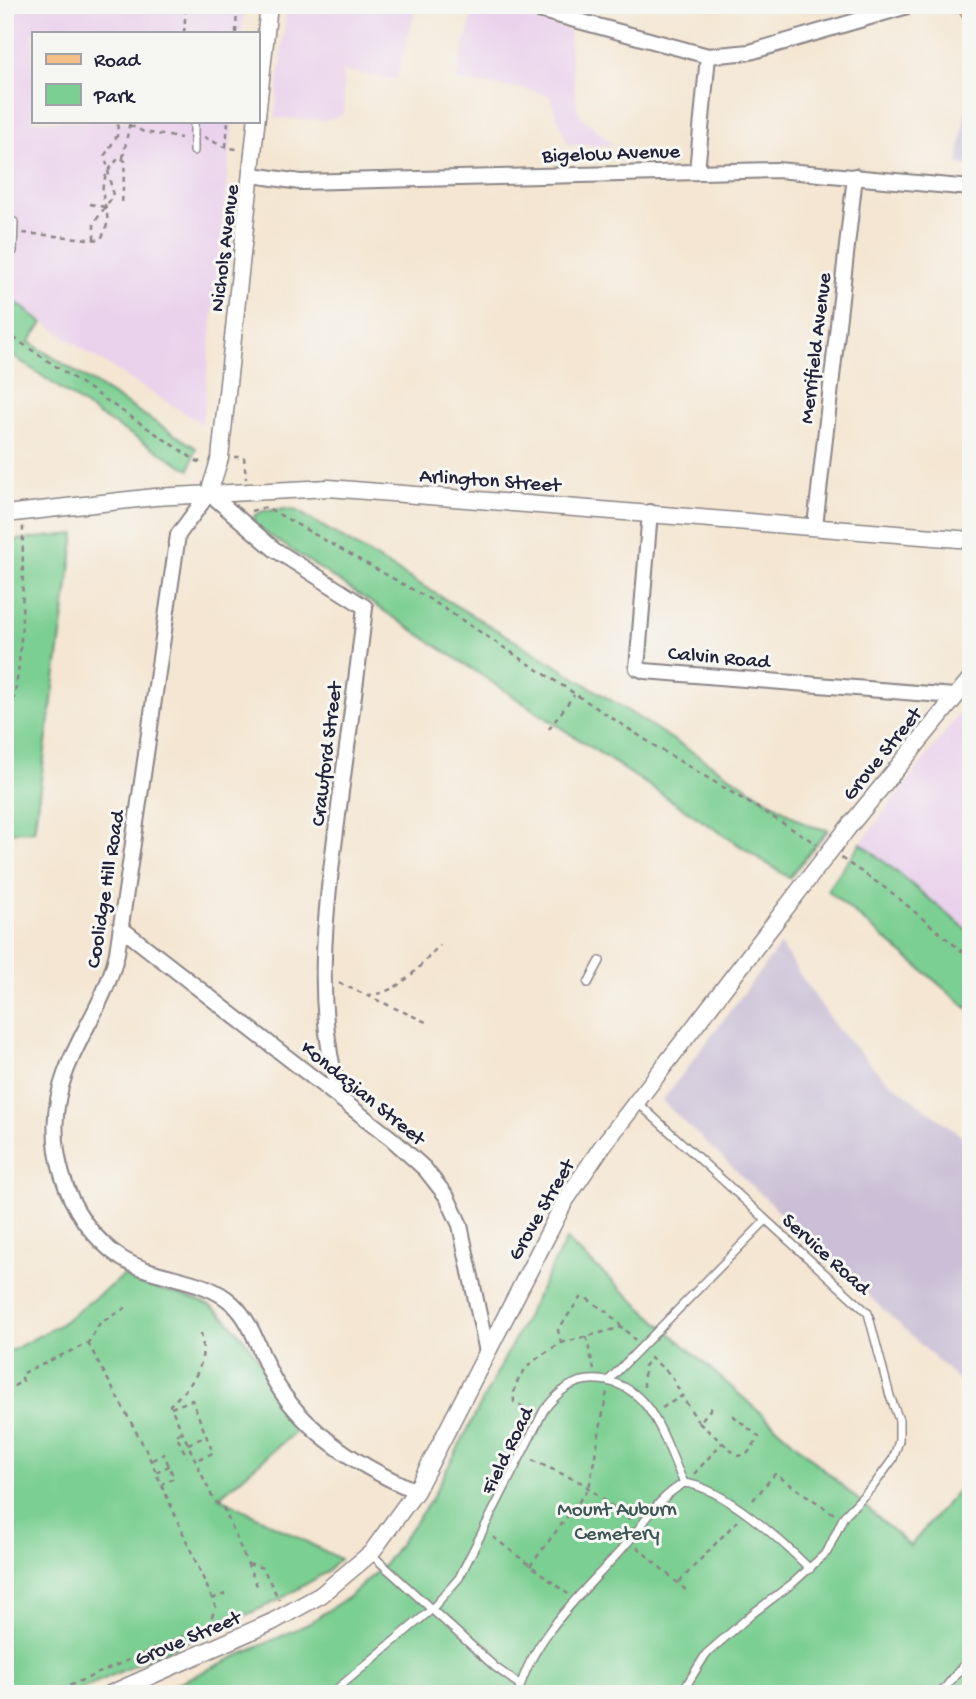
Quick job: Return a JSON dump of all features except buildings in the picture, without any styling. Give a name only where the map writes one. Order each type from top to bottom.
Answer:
[{"type":"main road","points":[[968,5],[971,10]]},
{"type":"street","name":"Nichols Avenue","points":[[259,111],[269,5]]},
{"type":"street","points":[[520,5],[708,56],[750,52],[911,5]]},
{"type":"street","points":[[697,170],[708,56]]},
{"type":"street","name":"Nichols Avenue","points":[[209,493],[220,458],[258,122]]},
{"type":"street","name":"Bigelow Avenue","points":[[253,175],[300,182],[777,170],[971,188]]},
{"type":"street","name":"Merrifield Avenue","points":[[815,526],[855,176]]},
{"type":"street","name":"Arlington Street","points":[[5,514],[209,493],[329,488],[971,540]]},
{"type":"street","name":"Crawford Street","points":[[209,493],[274,549],[365,607],[325,917],[322,974],[324,1022],[331,1066],[340,1097]]},
{"type":"street","name":"Coolidge Hill Road","points":[[209,493],[178,535],[121,928],[108,988],[66,1071],[57,1105],[57,1153],[63,1182],[93,1233],[122,1259],[159,1275],[218,1293],[232,1303],[246,1319],[284,1396],[312,1428],[349,1455],[416,1491]]},
{"type":"street","name":"Calvin Road","points":[[650,512],[637,668],[659,673],[954,696]]},
{"type":"street","name":"Grove Street","points":[[110,1694],[281,1618],[321,1595],[371,1553],[416,1491],[565,1201],[637,1102],[805,883],[971,678]]},
{"type":"street","name":"Kondazian Street","points":[[121,928],[340,1097],[425,1169],[447,1196],[466,1246],[487,1352]]},
{"type":"lane","points":[[194,122],[194,151]]},
{"type":"lane","points":[[13,250],[14,222]]},
{"type":"lane","points":[[588,983],[600,961]]},
{"type":"lane","name":"Service Road","points":[[637,1102],[868,1313],[899,1420],[899,1441],[893,1459],[843,1520],[827,1552],[706,1654],[681,1694]]},
{"type":"lane","name":"Service Road","points":[[608,1381],[765,1221]]},
{"type":"lane","name":"Field Road","points":[[331,1694],[431,1609],[458,1578],[485,1531],[541,1417],[557,1392],[572,1384],[597,1380],[608,1381],[635,1392],[657,1411],[684,1483]]},
{"type":"lane","points":[[518,1694],[520,1685],[549,1633],[629,1541],[658,1500],[684,1483],[700,1487],[746,1513],[810,1569]]},
{"type":"lane","points":[[371,1553],[495,1667],[520,1685]]},
{"type":"lane","points":[[940,1694],[971,1656]]},
{"type":"path","points":[[184,32],[186,5]]},
{"type":"path","points":[[236,32],[237,5]]},
{"type":"path","points":[[93,239],[94,223],[113,196],[105,155],[117,136],[119,122]]},
{"type":"path","points":[[121,122],[144,132],[181,138]]},
{"type":"path","points":[[122,203],[125,169],[123,158],[130,122]]},
{"type":"path","points":[[226,148],[228,122]]},
{"type":"path","points":[[204,137],[226,148],[244,150]]},
{"type":"path","points":[[13,232],[100,240],[108,228],[101,184],[108,169],[123,158]]},
{"type":"path","points":[[90,204],[105,207]]},
{"type":"path","points":[[5,332],[198,462]]},
{"type":"path","points":[[249,511],[266,507],[409,587],[817,844]]},
{"type":"path","points":[[5,730],[12,713],[20,629],[23,512]]},
{"type":"path","points":[[549,729],[575,694]]},
{"type":"path","points":[[841,858],[891,892],[971,959]]},
{"type":"path","points":[[364,995],[382,995],[395,989],[440,945]]},
{"type":"path","points":[[336,982],[426,1022]]},
{"type":"path","points":[[561,1343],[558,1330],[580,1298],[586,1297],[642,1347]]},
{"type":"path","points":[[5,1391],[23,1381],[21,1374],[88,1343],[100,1323],[127,1307]]},
{"type":"path","points":[[541,1417],[514,1402],[513,1388],[522,1373],[561,1343],[622,1327]]},
{"type":"path","points":[[201,1333],[204,1354],[200,1369],[194,1381],[170,1405],[214,1502],[223,1507],[258,1588]]},
{"type":"path","points":[[586,1336],[597,1380]]},
{"type":"path","points":[[51,1694],[208,1625],[216,1607],[162,1484],[88,1343]]},
{"type":"path","points":[[649,1394],[644,1386],[644,1367],[651,1358],[671,1375],[699,1423],[738,1456],[748,1453],[759,1437],[730,1413]]},
{"type":"path","points":[[530,1566],[589,1488],[608,1381]]},
{"type":"path","points":[[655,1401],[657,1411],[682,1396]]},
{"type":"path","points":[[172,1408],[192,1400],[214,1453],[195,1460]]},
{"type":"path","points":[[699,1423],[713,1406]]},
{"type":"path","points":[[182,1432],[176,1435],[186,1458],[193,1455]]},
{"type":"path","points":[[188,1444],[207,1436]]},
{"type":"path","points":[[684,1483],[722,1443]]},
{"type":"path","points":[[150,1460],[164,1454],[174,1478],[162,1484]]},
{"type":"path","points":[[523,1455],[589,1488],[640,1527]]},
{"type":"path","points":[[156,1472],[170,1466]]},
{"type":"path","points":[[753,1500],[775,1474],[843,1520]]},
{"type":"path","points":[[679,1582],[746,1513]]},
{"type":"path","points":[[485,1531],[576,1600]]},
{"type":"path","points":[[629,1541],[688,1592]]},
{"type":"path","points":[[248,1564],[263,1568],[280,1603]]},
{"type":"path","points":[[212,1599],[225,1594]]},
{"type":"path","points":[[208,1625],[210,1628],[221,1623],[223,1629]]},
{"type":"shaded area","points":[[5,5],[245,5],[242,32],[32,32],[32,122],[233,122],[202,424],[85,351],[5,294]]},
{"type":"shaded area","points":[[287,5],[417,5],[396,79],[343,71],[344,114],[327,120],[275,118]]},
{"type":"shaded area","points":[[474,5],[570,30],[569,45],[578,113],[613,145],[568,145],[549,95],[524,89],[457,81]]},
{"type":"shaded area","points":[[967,99],[971,99],[971,166],[958,165]]},
{"type":"shaded area","points":[[971,698],[971,933],[861,843]]},
{"type":"shaded area","points":[[780,945],[836,1027],[882,1076],[971,1143],[971,1392],[662,1101]]},
{"type":"green space","points":[[5,294],[43,323],[29,342],[196,448],[190,470],[98,415],[5,350]]},
{"type":"green space","points":[[263,511],[297,511],[554,664],[807,825],[828,830],[789,878],[255,526],[254,516]]},
{"type":"green space","points":[[75,534],[34,831],[5,832],[5,541]]},
{"type":"green space","points":[[861,843],[971,933],[971,1011],[827,890]]},
{"type":"green space","name":"Mount Auburn Cemetery","points":[[566,1240],[910,1546],[959,1489],[971,1518],[971,1694],[154,1694],[306,1625],[351,1595],[384,1565],[431,1500]]},
{"type":"green space","points":[[125,1275],[145,1285],[196,1300],[219,1312],[245,1340],[302,1426],[219,1497],[340,1559],[325,1573],[277,1601],[71,1694],[5,1694],[5,1354],[59,1325]]}]
